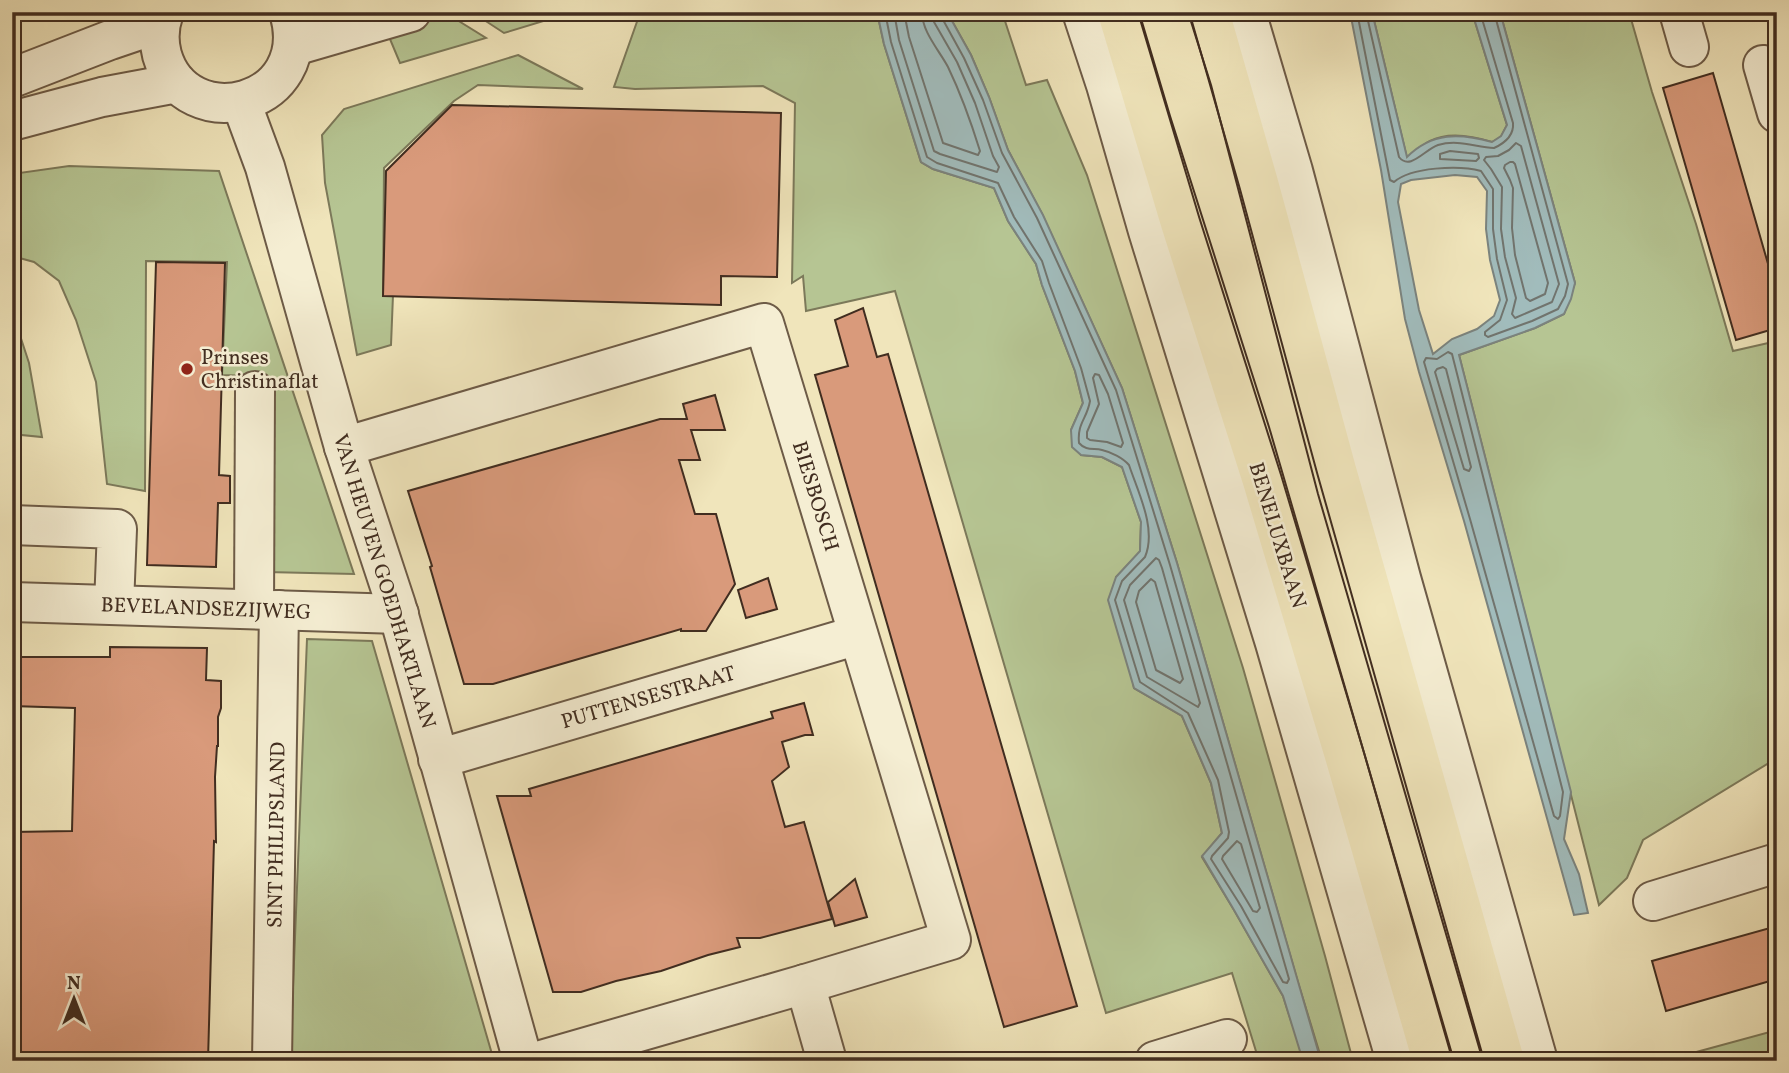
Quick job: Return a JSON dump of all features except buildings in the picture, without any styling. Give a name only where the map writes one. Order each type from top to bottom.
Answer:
[{"type":"main road","name":"BENELUXBAAN","points":[[1117,12],[1180,223],[1266,494],[1432,1061]]},
{"type":"main road","points":[[1210,12],[1506,1061]]},
{"type":"street","points":[[12,78],[162,18],[159,44],[165,65],[177,83],[196,96],[218,103],[241,102],[266,92],[284,72],[292,29],[411,12]]},
{"type":"street","name":"BENELUXBAAN","points":[[1082,12],[1275,643],[1396,1061]]},
{"type":"street","points":[[1246,12],[1293,171],[1401,578],[1538,1061]]},
{"type":"street","points":[[1763,65],[1777,113]]},
{"type":"street","points":[[12,121],[102,97],[177,83]]},
{"type":"street","name":"VAN HEUVEN GOEDHARTLAAN","points":[[241,102],[265,167],[344,447],[399,614],[523,1061]]},
{"type":"street","name":"BIESBOSCH","points":[[344,447],[764,323],[951,940],[538,1061]]},
{"type":"street","name":"SINT PHILIPSLAND","points":[[256,391],[267,610],[272,1061]]},
{"type":"street","points":[[12,525],[117,529],[114,605]]},
{"type":"street","name":"BEVELANDSEZIJWEG","points":[[12,601],[399,614]]},
{"type":"street","name":"PUTTENSESTRAAT","points":[[438,759],[858,635]]},
{"type":"street","points":[[1653,901],[1777,863]]},
{"type":"street","points":[[805,984],[827,1061]]},
{"type":"street","points":[[1155,1061],[1227,1039]]},
{"type":"green space","points":[[472,12],[573,12],[504,33]]},
{"type":"green space","points":[[654,12],[877,12],[884,44],[921,162],[933,169],[994,188],[1008,221],[1036,264],[1075,371],[1083,403],[1071,430],[1081,455],[1102,457],[1122,467],[1141,522],[1140,552],[1116,577],[1134,688],[1182,716],[1211,783],[1222,833],[1202,857],[1283,996],[1292,1024],[1310,1061],[1259,1061],[1232,973],[1106,1013],[895,291],[806,311],[803,276],[792,283],[795,103],[763,86],[635,89],[614,87],[639,16]]},
{"type":"green space","points":[[947,12],[1002,12],[1026,85],[1047,80],[1087,175],[1243,668],[1353,1061],[1322,1061],[1177,563],[1122,388],[1042,214],[1008,150],[971,55]]},
{"type":"green space","points":[[1372,12],[1472,12],[1507,125],[1501,137],[1492,142],[1469,136],[1445,136],[1427,143],[1407,158]]},
{"type":"green space","points":[[1500,12],[1629,12],[1733,351],[1777,341],[1777,758],[1643,840],[1627,878],[1599,905],[1459,355],[1535,328],[1564,314],[1575,283]]},
{"type":"green space","points":[[449,15],[486,38],[400,63],[387,32]]},
{"type":"green space","points":[[518,55],[583,89],[478,85],[454,101],[384,168],[383,296],[393,295],[391,345],[357,355],[325,183],[322,135],[344,109]]},
{"type":"green space","points":[[69,166],[219,171],[354,574],[266,572],[250,376],[222,375],[227,262],[146,261],[145,491],[107,484],[96,382],[76,320],[59,281],[34,262],[12,256],[12,174]]},
{"type":"green space","points":[[12,311],[29,363],[42,437],[12,434]]},
{"type":"green space","points":[[307,639],[372,641],[494,1061],[290,1061]]},
{"type":"green space","points":[[1777,1030],[1777,1061],[1691,1061],[1689,1054]]},
{"type":"water","points":[[877,12],[947,12],[971,55],[1008,150],[1043,215],[1122,388],[1177,563],[1321,1061],[1303,1061],[1283,996],[1202,856],[1222,833],[1211,783],[1182,716],[1134,688],[1108,600],[1116,577],[1140,551],[1141,522],[1122,467],[1102,457],[1081,455],[1072,447],[1071,430],[1083,403],[1075,371],[1036,264],[1008,221],[994,188],[933,169],[921,162],[884,44]]},
{"type":"water","points":[[1350,12],[1372,12],[1407,157],[1436,139],[1458,136],[1492,142],[1501,136],[1507,125],[1472,12],[1500,12],[1575,283],[1564,314],[1535,328],[1459,355],[1571,792],[1564,839],[1579,874],[1588,913],[1574,915],[1464,521],[1419,372],[1405,319],[1381,170]],"holes":[[[1455,175],[1477,177],[1487,191],[1486,229],[1500,300],[1494,316],[1477,329],[1452,339],[1433,354],[1419,310],[1398,202],[1401,184],[1411,180]]]},
{"type":"tram line","points":[[1139,12],[1269,427],[1454,1061]]},
{"type":"tram line","points":[[1188,12],[1211,85],[1318,494],[1483,1061]]},
{"type":"place","name":"Prinses Christinaflat","points":[[187,369]]}]
